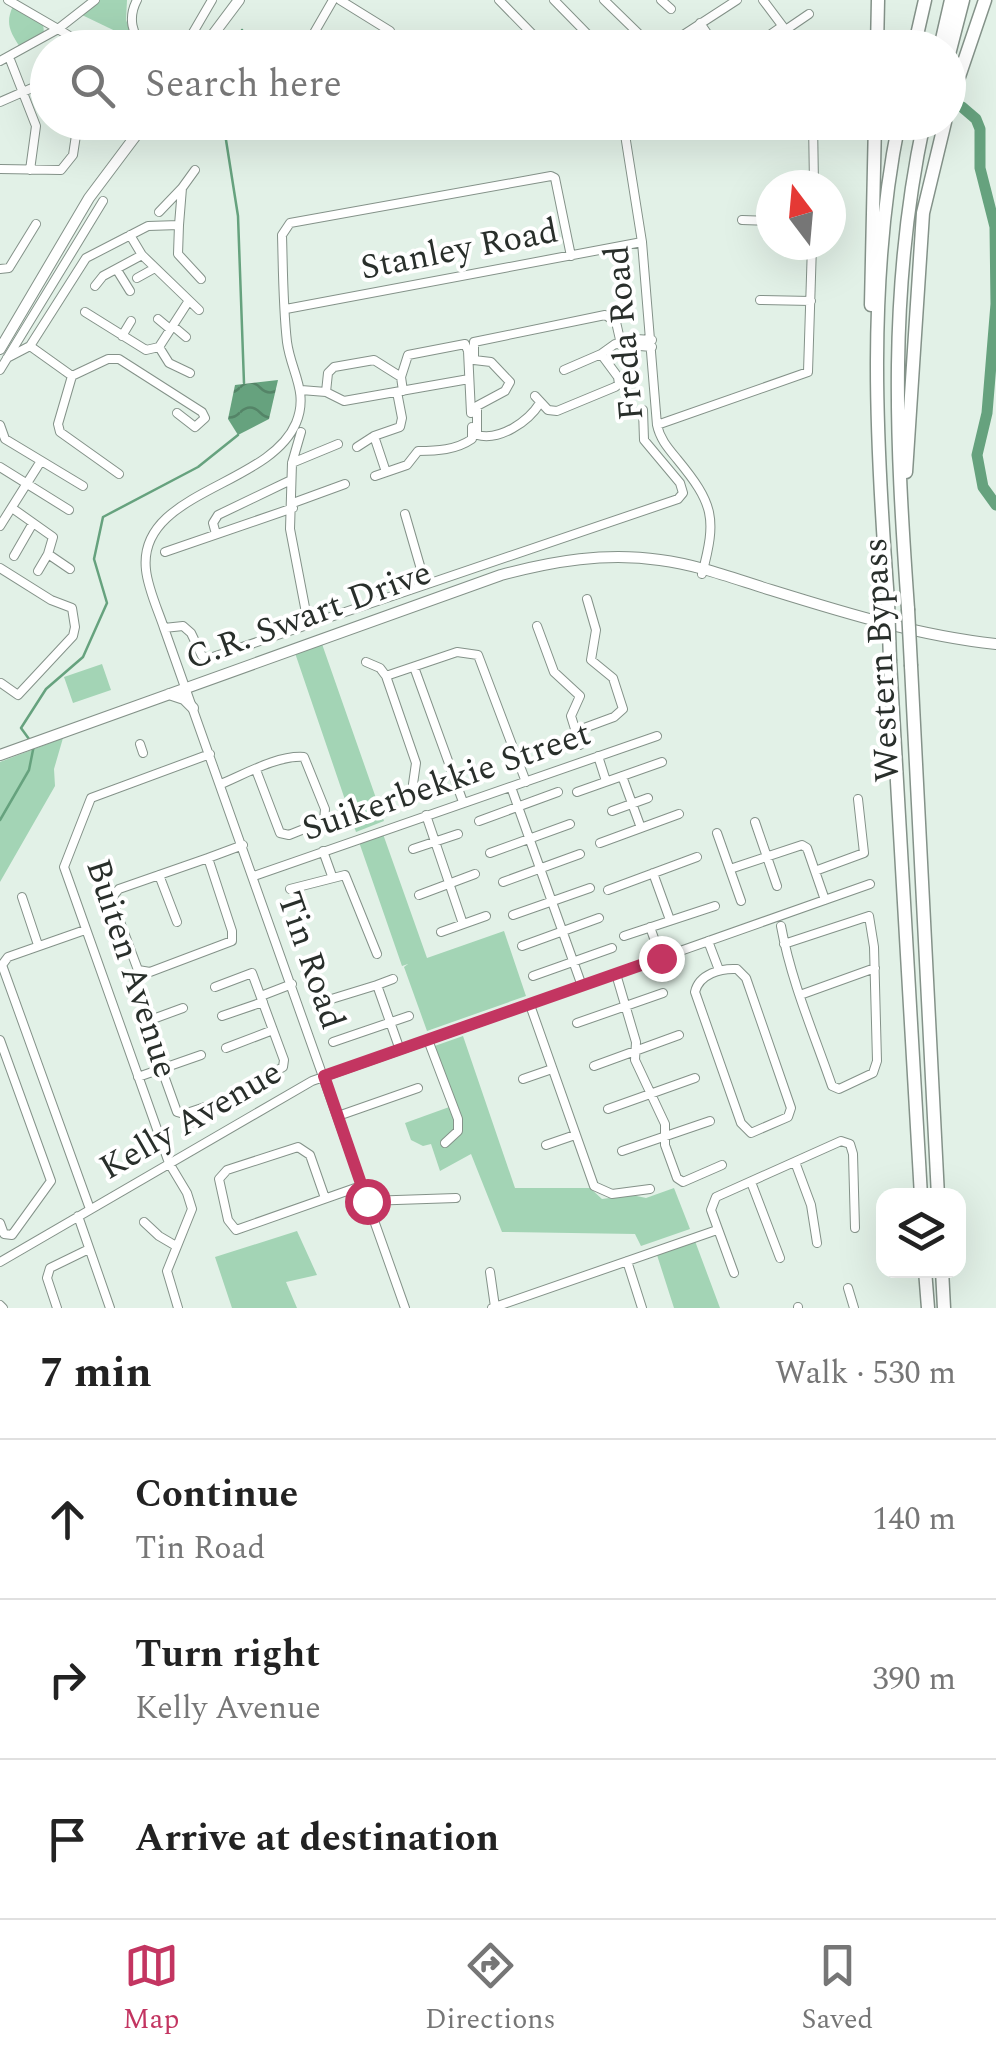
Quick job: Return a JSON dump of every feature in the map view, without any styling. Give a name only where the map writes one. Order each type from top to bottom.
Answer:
[{"type":"highway","points":[[877,30],[878,0]]},
{"type":"highway","points":[[918,30],[925,0]]},
{"type":"highway","points":[[944,30],[951,0]]},
{"type":"highway","points":[[955,30],[963,0]]},
{"type":"highway","points":[[966,57],[986,0]]},
{"type":"highway","points":[[875,140],[871,314],[878,477]]},
{"type":"highway","name":"Western Bypass","points":[[896,140],[878,308],[878,477],[920,1188]]},
{"type":"highway","name":"Western Bypass","points":[[921,140],[905,236],[897,322],[896,410],[938,1188]]},
{"type":"highway","points":[[902,528],[923,213],[933,140]]},
{"type":"highway","points":[[923,213],[941,140]]},
{"type":"highway","points":[[926,1278],[928,1308]]},
{"type":"highway","points":[[942,1278],[944,1308]]},
{"type":"street","points":[[15,2],[58,30],[95,0]]},
{"type":"street","points":[[134,30],[131,18],[137,0]]},
{"type":"street","points":[[197,30],[212,0]]},
{"type":"street","points":[[216,30],[239,0]]},
{"type":"street","points":[[315,30],[332,0]]},
{"type":"street","points":[[340,0],[388,30]]},
{"type":"street","points":[[499,0],[527,30]]},
{"type":"street","points":[[554,0],[583,30]]},
{"type":"street","points":[[604,0],[635,30]]},
{"type":"street","points":[[661,0],[671,9]]},
{"type":"street","points":[[690,30],[737,0]]},
{"type":"street","points":[[763,0],[784,28]]},
{"type":"street","points":[[781,30],[810,14]]},
{"type":"street","points":[[700,23],[705,30]]},
{"type":"street","points":[[30,45],[4,59],[30,109]]},
{"type":"street","points":[[0,102],[30,89]]},
{"type":"street","points":[[30,170],[34,140]]},
{"type":"street","points":[[0,169],[56,171],[66,166],[75,140]]},
{"type":"street","points":[[0,370],[4,354],[89,198],[132,140]]},
{"type":"street","name":"Freda Road","points":[[627,140],[642,242],[657,426],[664,444],[708,501],[712,524],[703,572]]},
{"type":"street","points":[[813,140],[814,170]]},
{"type":"street","points":[[159,212],[196,170]]},
{"type":"street","points":[[469,379],[344,400],[326,392],[302,390],[288,344],[282,240],[288,224],[551,176],[556,178],[560,190],[571,256]]},
{"type":"street","points":[[182,188],[179,256],[201,279]]},
{"type":"street","points":[[4,354],[102,201]]},
{"type":"street","points":[[742,220],[756,220]]},
{"type":"street","points":[[0,269],[11,266],[36,224]]},
{"type":"street","points":[[4,354],[30,346],[80,263],[91,254],[152,225],[179,225]]},
{"type":"street","points":[[130,235],[142,255],[199,310]]},
{"type":"street","name":"Stanley Road","points":[[286,308],[642,242]]},
{"type":"street","points":[[95,286],[103,276],[142,255]]},
{"type":"street","points":[[657,426],[808,372],[812,260]]},
{"type":"street","points":[[137,278],[154,268]]},
{"type":"street","points":[[117,270],[130,291]]},
{"type":"street","points":[[760,300],[811,301]]},
{"type":"street","points":[[86,312],[142,349],[160,346],[188,302]]},
{"type":"street","points":[[601,354],[618,377],[617,386],[557,410],[548,410],[537,399],[531,416],[518,426],[486,437],[478,435],[476,406],[505,390],[510,382],[491,362],[474,360],[474,342],[604,315],[614,318],[620,341]]},
{"type":"street","points":[[158,319],[186,337]]},
{"type":"street","points":[[122,336],[131,321]]},
{"type":"street","points":[[564,370],[620,341],[652,343]]},
{"type":"street","points":[[357,447],[402,423],[401,376],[410,354],[465,344],[472,440],[440,451],[418,451],[407,465],[375,476]]},
{"type":"street","points":[[30,346],[72,376]]},
{"type":"street","points":[[160,346],[169,363],[190,372]]},
{"type":"street","points":[[72,376],[116,358],[202,412],[204,418],[196,426],[177,413]]},
{"type":"street","points":[[326,392],[328,373],[334,367],[374,360],[401,376]]},
{"type":"street","points":[[72,376],[58,424],[60,432],[119,474]]},
{"type":"street","name":"Tin Road","points":[[302,390],[298,419],[281,447],[164,520],[147,550],[146,567],[164,628],[405,1308]]},
{"type":"street","points":[[164,628],[180,624],[207,658],[682,496],[680,484],[644,440],[642,410]]},
{"type":"street","points":[[0,425],[3,444],[83,486]]},
{"type":"street","points":[[301,432],[292,463],[290,529],[308,624]]},
{"type":"street","points":[[374,436],[386,472]]},
{"type":"street","points":[[292,463],[338,444]]},
{"type":"street","points":[[0,526],[40,461]]},
{"type":"street","points":[[0,467],[69,510]]},
{"type":"street","points":[[216,534],[213,523],[218,515],[291,480]]},
{"type":"street","points":[[165,552],[346,484]]},
{"type":"street","points":[[12,508],[53,537],[38,571]]},
{"type":"street","points":[[405,514],[425,583]]},
{"type":"street","points":[[14,556],[33,523]]},
{"type":"street","points":[[48,554],[70,569]]},
{"type":"street","name":"C.R. Swart Drive","points":[[183,681],[501,575],[564,560],[642,559],[942,636],[996,644]]},
{"type":"street","points":[[0,568],[51,600],[72,608],[75,627],[73,636],[18,695],[1,682]]},
{"type":"street","points":[[576,731],[614,717],[623,709],[611,675],[591,660],[596,630],[588,599]]},
{"type":"street","points":[[537,626],[554,672],[580,696],[571,716],[582,752]]},
{"type":"street","points":[[386,676],[458,652],[478,655],[526,782]]},
{"type":"street","points":[[366,662],[380,668],[386,676],[416,763],[413,784]]},
{"type":"street","points":[[414,666],[463,802]]},
{"type":"street","points":[[165,694],[183,681]]},
{"type":"street","points":[[165,694],[180,696],[193,708]]},
{"type":"street","name":"C.R. Swart Drive","points":[[0,755],[165,694]]},
{"type":"street","name":"Suikerbekkie Street","points":[[254,876],[526,782],[582,752],[598,756],[657,736]]},
{"type":"street","name":"Buiten Avenue","points":[[176,1246],[189,1221],[192,1205],[168,1163],[64,866],[89,800],[210,754]]},
{"type":"street","points":[[221,784],[256,770],[292,756],[304,757],[324,809],[324,821],[290,836],[280,833],[256,770]]},
{"type":"street","points":[[598,756],[606,782]]},
{"type":"street","points":[[577,792],[662,762]]},
{"type":"street","points":[[622,776],[641,828]]},
{"type":"street","points":[[512,787],[582,986]]},
{"type":"street","points":[[479,820],[558,792]]},
{"type":"street","points":[[612,811],[648,798]]},
{"type":"street","points":[[816,871],[864,852],[858,798]]},
{"type":"street","points":[[600,843],[679,814]]},
{"type":"street","points":[[426,816],[463,924]]},
{"type":"street","points":[[755,822],[778,886]]},
{"type":"street","points":[[490,853],[570,824]]},
{"type":"street","points":[[716,833],[741,901]]},
{"type":"street","points":[[413,849],[458,834]]},
{"type":"street","points":[[208,858],[232,941],[145,972],[136,966],[113,898],[119,889],[243,844]]},
{"type":"street","points":[[730,869],[792,846],[805,846],[825,900]]},
{"type":"street","points":[[323,852],[332,876]]},
{"type":"street","points":[[503,882],[580,854]]},
{"type":"street","points":[[608,890],[697,857]]},
{"type":"street","points":[[653,873],[670,920]]},
{"type":"street","points":[[290,890],[341,874],[350,881],[377,954]]},
{"type":"street","points":[[419,894],[475,874]]},
{"type":"street","points":[[160,875],[177,922]]},
{"type":"street","name":"Kelly Avenue","points":[[0,1262],[324,1076],[708,941],[780,922],[870,884]]},
{"type":"street","points":[[513,914],[590,888]]},
{"type":"street","points":[[22,897],[38,946]]},
{"type":"street","points":[[624,936],[715,906]]},
{"type":"street","points":[[441,932],[486,916]]},
{"type":"street","points":[[780,922],[784,944],[800,995],[832,1086],[839,1090],[870,1075],[876,1066],[875,968],[869,916],[784,944]]},
{"type":"street","points":[[522,946],[599,918]]},
{"type":"street","points":[[650,927],[661,958]]},
{"type":"street","points":[[85,930],[5,959],[2,972],[90,1208]]},
{"type":"street","points":[[708,941],[719,970]]},
{"type":"street","points":[[533,976],[612,948]]},
{"type":"street","points":[[800,995],[875,968]]},
{"type":"street","points":[[737,969],[746,978],[792,1108],[788,1117],[757,1132],[748,1132],[741,1123],[695,992],[699,982],[719,970],[737,969]]},
{"type":"street","points":[[215,986],[252,973],[284,1060],[283,1067],[226,1100]]},
{"type":"street","points":[[616,974],[637,1050],[635,1060],[665,1124],[665,1145],[680,1182],[722,1165]]},
{"type":"street","points":[[326,1000],[393,978]]},
{"type":"street","points":[[222,1016],[292,984]]},
{"type":"street","points":[[376,984],[400,1050]]},
{"type":"street","points":[[577,1023],[663,993]]},
{"type":"street","points":[[530,1004],[597,1189],[612,1194],[650,1189]]},
{"type":"street","points":[[183,1008],[153,1019],[147,1026],[178,1114],[204,1108]]},
{"type":"street","points":[[334,1042],[409,1016]]},
{"type":"street","points":[[226,1048],[273,1030]]},
{"type":"street","points":[[594,1066],[680,1035]]},
{"type":"street","points":[[0,1040],[51,1179],[10,1235],[3,1233],[0,1223]]},
{"type":"street","points":[[428,1040],[458,1119],[458,1131],[445,1143]]},
{"type":"street","points":[[138,1077],[201,1056]]},
{"type":"street","points":[[523,1079],[552,1070]]},
{"type":"street","points":[[608,1109],[695,1078]]},
{"type":"street","points":[[338,1116],[418,1088]]},
{"type":"street","points":[[622,1151],[710,1121]]},
{"type":"street","points":[[546,1145],[575,1135]]},
{"type":"street","points":[[734,1273],[711,1210],[716,1198],[837,1142],[848,1142],[852,1149],[855,1228]]},
{"type":"street","points":[[325,1198],[310,1155],[298,1147],[227,1170],[218,1182],[228,1220],[236,1230],[362,1186]]},
{"type":"street","points":[[796,1162],[811,1205],[817,1242]]},
{"type":"street","points":[[751,1182],[780,1258]]},
{"type":"street","points":[[367,1201],[456,1198]]},
{"type":"street","points":[[27,1216],[38,1240]]},
{"type":"street","points":[[78,1216],[110,1308]]},
{"type":"street","points":[[144,1222],[176,1246],[167,1274],[178,1308]]},
{"type":"street","points":[[490,1272],[493,1308],[717,1230]]},
{"type":"street","points":[[57,1308],[47,1278],[50,1268],[89,1249]]},
{"type":"street","points":[[627,1261],[642,1308]]},
{"type":"street","points":[[848,1288],[854,1308]]},
{"type":"shaded area","points":[[99,0],[127,0],[130,30],[113,30],[82,15]]},
{"type":"shaded area","points":[[13,6],[43,23],[44,30],[30,30],[30,41],[20,47],[9,17]]},
{"type":"shaded area","points":[[322,644],[384,821],[356,832],[295,653]]},
{"type":"shaded area","points":[[102,664],[111,690],[73,703],[64,677]]},
{"type":"shaded area","points":[[63,738],[54,769],[55,786],[0,882],[0,762]]},
{"type":"shaded area","points":[[383,834],[427,958],[504,931],[526,996],[427,1031],[404,967],[408,964],[402,966],[359,842]]},
{"type":"shaded area","points":[[463,1036],[515,1188],[590,1188],[602,1199],[632,1195],[646,1198],[674,1188],[690,1229],[641,1246],[635,1234],[502,1232],[471,1154],[440,1171],[431,1144],[423,1146],[411,1140],[405,1123],[452,1106],[429,1048]]},
{"type":"shaded area","points":[[297,1231],[317,1275],[286,1282],[297,1308],[232,1308],[215,1257]]},
{"type":"shaded area","points":[[695,1241],[720,1308],[674,1308],[657,1255]]},
{"type":"water","points":[[278,380],[269,419],[238,435],[228,419],[235,385]]},
{"type":"waterway","points":[[966,110],[980,129],[980,168],[995,227],[996,304],[987,413],[977,455],[983,487],[996,505]]},
{"type":"waterway","points":[[226,140],[238,216],[244,383]]},
{"type":"waterway","points":[[29,739],[21,728],[46,689],[83,657],[107,603],[94,559],[103,517],[198,467],[238,435]]},
{"type":"waterway","points":[[0,820],[29,770],[34,745]]},
{"type":"route","points":[[367,1201],[324,1076],[661,958]]}]
